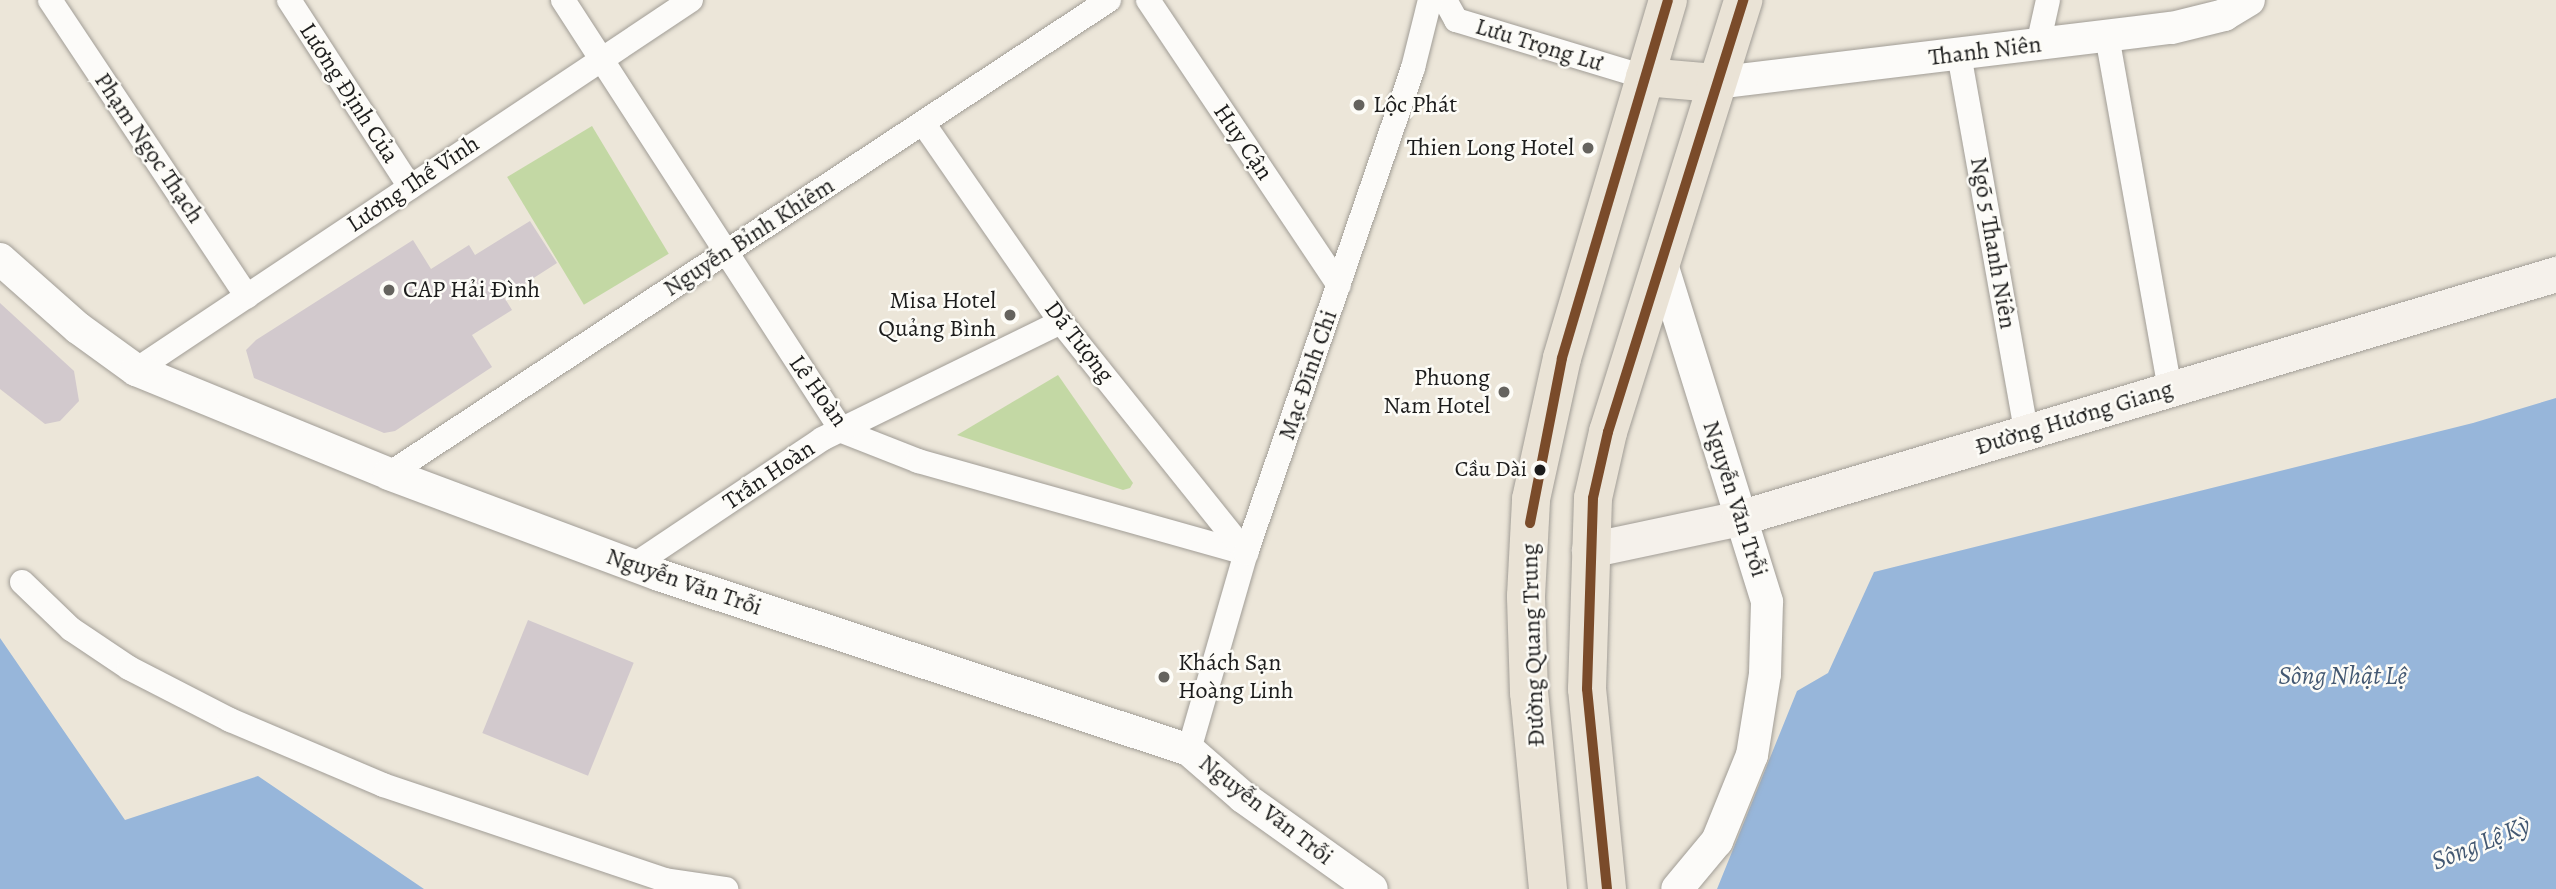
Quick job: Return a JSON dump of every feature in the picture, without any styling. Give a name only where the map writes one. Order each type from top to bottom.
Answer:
[{"type":"main road","name":"Đường Quang Trung","points":[[1548,889],[1529,693],[1526,596],[1531,499],[1562,358],[1668,0]]},
{"type":"main road","points":[[1607,889],[1587,689],[1588,550],[1593,498],[1608,432],[1743,0]]},
{"type":"main road","points":[[1644,77],[1715,83]]},
{"type":"main road","name":"Đường Hương Giang","points":[[1588,550],[1739,518],[2556,274]]},
{"type":"street","name":"Phạm Ngọc Thạch","points":[[50,0],[247,296]]},
{"type":"street","name":"Lương Định Của","points":[[289,0],[410,187]]},
{"type":"street","name":"Lê Hoàn","points":[[563,0],[842,431],[918,461],[1246,553]]},
{"type":"street","name":"Lương Thế Vinh","points":[[136,370],[691,0]]},
{"type":"street","name":"Nguyễn Bỉnh Khiêm","points":[[389,474],[1109,0]]},
{"type":"street","name":"Huy Cận","points":[[1148,0],[1339,285]]},
{"type":"street","name":"Mạc Đĩnh Chi","points":[[1189,750],[1246,553],[1413,68],[1430,0]]},
{"type":"street","name":"Lưu Trọng Lư","points":[[1445,0],[1456,20],[1644,77]]},
{"type":"street","points":[[2038,45],[2048,0]]},
{"type":"street","name":"Thanh Niên","points":[[1715,83],[2172,28],[2224,15],[2249,0]]},
{"type":"street","points":[[2107,36],[2170,390]]},
{"type":"street","name":"Ngõ 5 Thanh Niên","points":[[1959,54],[2026,432]]},
{"type":"street","name":"Dã Tượng","points":[[923,123],[1061,322],[1246,553]]},
{"type":"street","name":"Nguyễn Văn Trỗi","points":[[0,259],[78,328],[136,370],[389,474],[634,565],[1189,750],[1242,797],[1370,889]]},
{"type":"street","name":"Nguyễn Văn Trỗi","points":[[1661,261],[1767,602],[1765,674],[1755,741],[1717,841],[1677,889]]},
{"type":"street","name":"Trần Hoàn","points":[[634,565],[842,431],[1061,322]]},
{"type":"street","points":[[22,582],[71,629],[129,668],[230,720],[383,785],[665,880],[726,889]]},
{"type":"green space","points":[[592,126],[669,254],[584,305],[507,177]]},
{"type":"green space","points":[[1058,375],[1133,483],[1130,488],[1123,490],[957,435]]},
{"type":"water","name":"Sông Nhật Lệ","points":[[2556,398],[2556,889],[1717,889],[1797,691],[1828,673],[1874,572],[2473,423]]},
{"type":"water","points":[[0,638],[125,820],[258,776],[424,889],[0,889]]},
{"type":"building","name":"CAP Hải Đình","points":[[530,221],[557,263],[504,297],[512,310],[472,335],[492,367],[395,431],[384,433],[254,378],[246,350],[256,340],[413,240],[431,269],[469,245],[475,255]]},
{"type":"building","points":[[0,303],[74,371],[79,401],[60,421],[45,424],[0,389]]},
{"type":"building","points":[[528,620],[634,663],[588,776],[482,733]]},
{"type":"transit line","points":[[1530,523],[1562,358],[1668,0]]},
{"type":"transit line","points":[[1607,889],[1587,689],[1593,498],[1608,432],[1743,0]]},
{"type":"place","name":"Lộc Phát","points":[[1359,105]]},
{"type":"place","name":"Thien Long Hotel","points":[[1588,148]]},
{"type":"place","name":"CAP Hải Đình","points":[[389,290]]},
{"type":"place","name":"Misa Hotel Quảng Bình","points":[[1010,315]]},
{"type":"place","name":"Phuong Nam Hotel","points":[[1504,392]]},
{"type":"place","name":"Cầu Dài","points":[[1540,470]]},
{"type":"place","name":"Khách Sạn Hoàng Linh","points":[[1164,677]]},
{"type":"water label","name":"Sông Lệ Kỳ","points":[[2481,843]]}]
